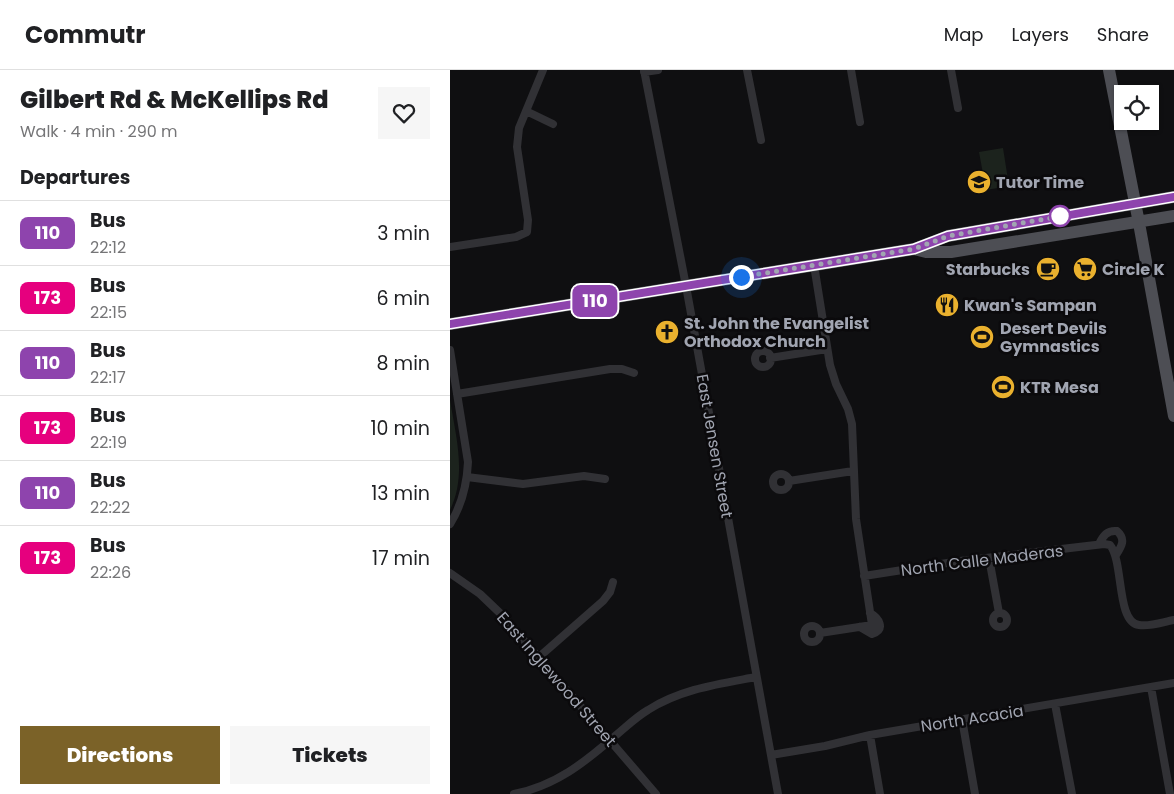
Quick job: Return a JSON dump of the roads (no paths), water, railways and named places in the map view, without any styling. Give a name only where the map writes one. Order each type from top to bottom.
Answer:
[{"type":"main road","points":[[1109,70],[1172,391],[1174,416]]},
{"type":"main road","points":[[450,324],[914,249],[948,236],[1174,197]]},
{"type":"main road","points":[[914,249],[926,252],[951,252],[1174,216]]},
{"type":"street","points":[[450,247],[516,237],[527,232],[528,220],[517,147],[519,128],[543,70]]},
{"type":"street","points":[[644,71],[658,70]]},
{"type":"street","points":[[748,70],[761,140]]},
{"type":"street","points":[[851,70],[860,122]]},
{"type":"street","points":[[951,70],[958,108]]},
{"type":"street","name":"East Jensen Street","points":[[644,71],[686,286],[778,794]]},
{"type":"street","points":[[526,111],[553,124]]},
{"type":"street","points":[[814,265],[834,377],[850,416],[856,520],[872,624],[820,633]]},
{"type":"street","points":[[770,358],[828,349]]},
{"type":"street","points":[[450,350],[467,454],[467,478],[460,505],[450,524]]},
{"type":"street","points":[[457,394],[610,369],[634,372]]},
{"type":"street","points":[[789,481],[853,471]]},
{"type":"street","points":[[467,478],[523,484],[584,476],[604,479]]},
{"type":"street","name":"North Calle Maderas","points":[[864,576],[1099,544],[1108,532],[1118,531],[1123,542],[1116,555],[1125,610],[1130,621],[1140,625],[1174,620]]},
{"type":"street","points":[[1099,544],[1110,545],[1116,555]]},
{"type":"street","points":[[990,558],[999,613]]},
{"type":"street","name":"East Inglewood Street","points":[[450,573],[491,604],[656,794]]},
{"type":"street","points":[[539,657],[603,601],[610,592],[613,582]]},
{"type":"street","points":[[514,794],[544,785],[566,775],[643,713],[674,696],[702,687],[756,677]]},
{"type":"street","name":"North Acacia","points":[[771,755],[825,746],[847,739],[1174,683]]},
{"type":"street","points":[[1151,687],[1170,794]]},
{"type":"street","points":[[1056,704],[1072,794]]},
{"type":"street","points":[[962,719],[975,794]]},
{"type":"street","points":[[870,735],[880,794]]},
{"type":"place","name":"Tutor Time","points":[[979,182]]},
{"type":"place","name":"Starbucks","points":[[1048,269]]},
{"type":"place","name":"Circle K","points":[[1085,269]]},
{"type":"place","name":"Kwan's Sampan","points":[[947,305]]},
{"type":"place","name":"St. John the Evangelist Orthodox Church","points":[[667,332]]},
{"type":"place","name":"Desert Devils Gymnastics","points":[[982,337]]},
{"type":"place","name":"KTR Mesa","points":[[1003,387]]}]
